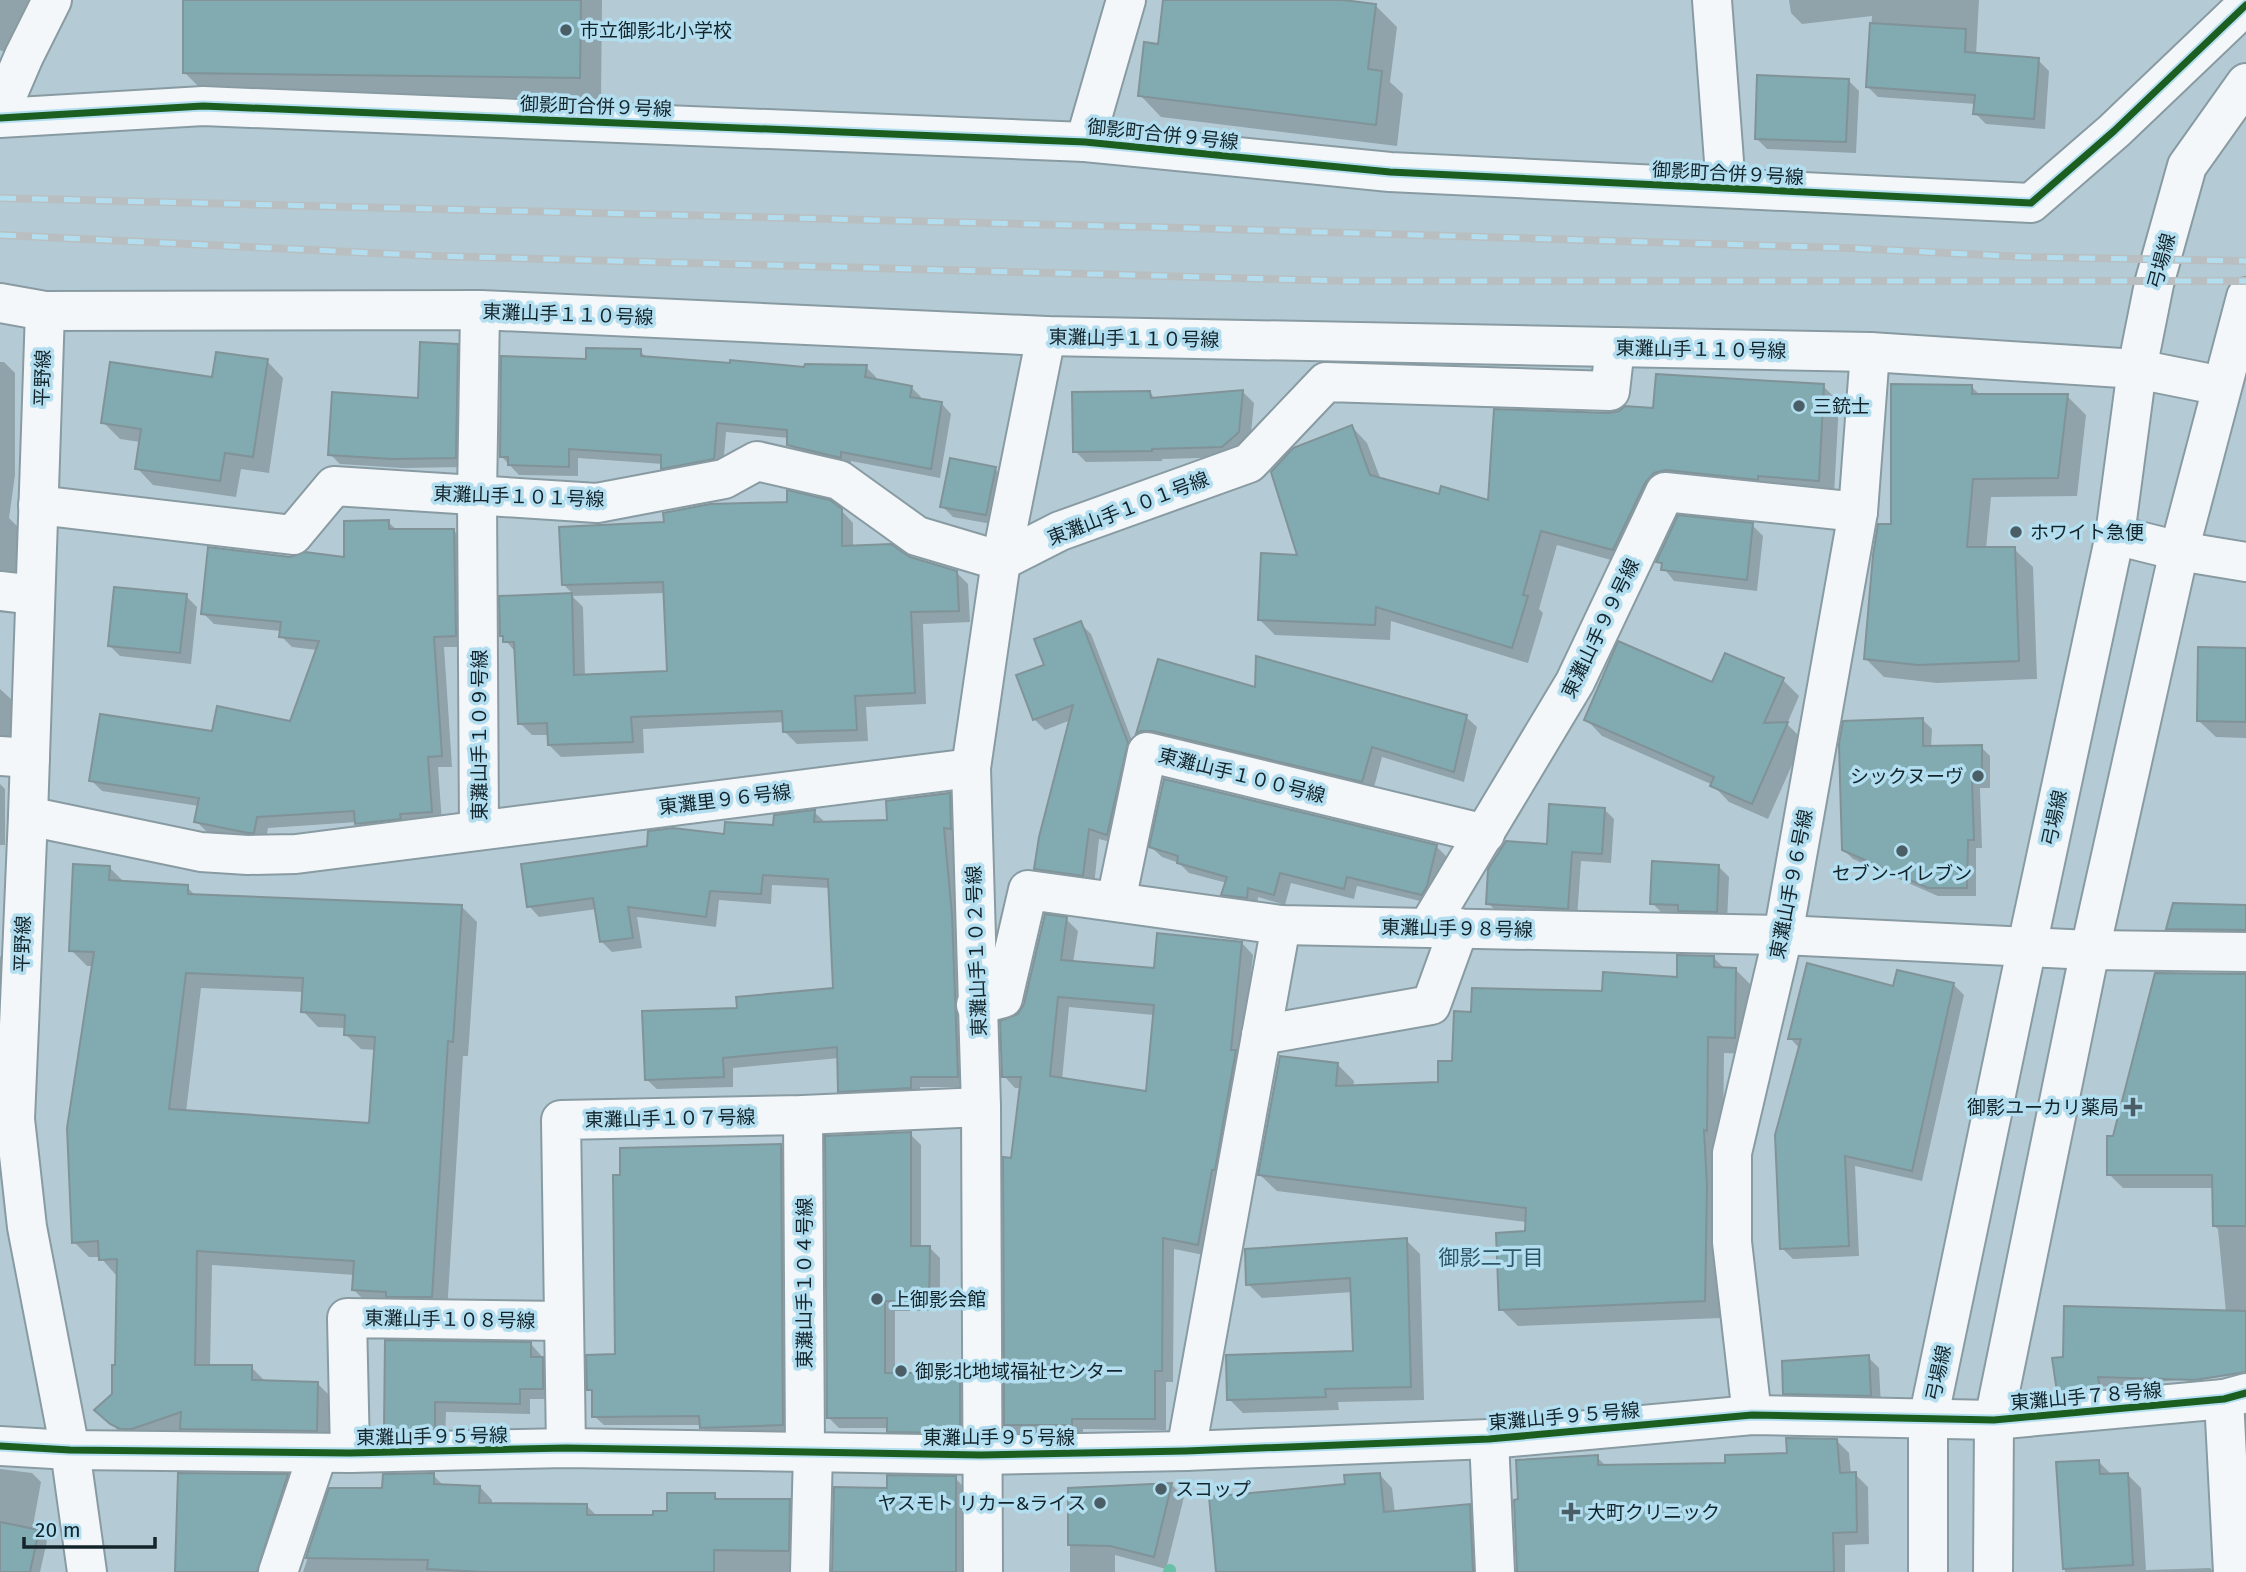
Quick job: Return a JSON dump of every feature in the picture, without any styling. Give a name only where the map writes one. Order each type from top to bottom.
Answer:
[{"type":"street","points":[[0,112],[52,0]]},
{"type":"street","points":[[1085,142],[1126,0]]},
{"type":"street","points":[[1712,0],[1726,188]]},
{"type":"street","name":"御影町合併９号線","points":[[0,118],[203,106],[1085,142],[1390,172],[2031,203],[2114,131],[2246,5]]},
{"type":"street","name":"弓場線","points":[[1928,1572],[1928,1420],[2115,535],[2137,369],[2154,284],[2187,166],[2246,83]]},
{"type":"street","points":[[1993,1572],[1994,1420],[2091,950],[2179,551],[2246,297]]},
{"type":"street","name":"東灘山手１１０号線","points":[[0,303],[45,311],[480,310],[1046,336],[1870,352],[2137,369],[2222,386]]},
{"type":"street","name":"東灘山手１０９号線","points":[[29,816],[201,852],[247,855],[296,854],[479,830],[477,495],[480,310]]},
{"type":"street","name":"平野線","points":[[45,311],[38,505],[18,593],[15,757],[29,816],[12,916],[8,1120],[69,1450],[87,1572]]},
{"type":"street","name":"東灘山手１０２号線","points":[[984,1572],[981,1455],[981,1107],[971,768],[1001,561],[1046,336]]},
{"type":"street","name":"東灘山手１０１号線","points":[[38,505],[293,535],[334,486],[597,503],[724,479],[757,461],[839,480],[917,536],[1001,561],[1060,531],[1249,463],[1326,382],[1610,391],[1615,347]]},
{"type":"street","name":"東灘山手９６号線","points":[[1752,1415],[1732,1242],[1732,1153],[1783,935],[1858,512],[1870,352]]},
{"type":"street","name":"東灘山手９９号線","points":[[1261,1035],[1431,1005],[1444,928],[1485,834],[1575,682],[1665,492],[1858,512]]},
{"type":"street","points":[[2115,535],[2179,551],[2246,562]]},
{"type":"street","name":"東灘山手１００号線","points":[[1116,901],[1147,752],[1485,834]]},
{"type":"street","name":"東灘里９６号線","points":[[479,830],[971,768]]},
{"type":"street","name":"東灘山手９８号線","points":[[976,1005],[1003,998],[1028,890],[1281,925],[1783,935],[2091,950],[2246,952]]},
{"type":"street","points":[[1186,1451],[1281,925]]},
{"type":"street","name":"東灘山手１０７号線","points":[[566,1448],[561,1120],[803,1115],[981,1107]]},
{"type":"street","name":"東灘山手１０４号線","points":[[803,1115],[810,1572]]},
{"type":"street","name":"東灘山手１０８号線","points":[[334,1453],[347,1318],[563,1321]]},
{"type":"street","points":[[2233,1572],[2235,1396]]},
{"type":"street","name":"東灘山手７８号線","points":[[1928,1420],[1994,1420],[2235,1396]]},
{"type":"street","name":"東灘山手９５号線","points":[[0,1446],[69,1450],[334,1453],[566,1448],[981,1455],[1186,1451],[1489,1438],[1752,1415],[1928,1420]]},
{"type":"street","points":[[1489,1438],[1495,1572]]},
{"type":"street","points":[[278,1572],[334,1453]]},
{"type":"building","points":[[183,0],[581,0],[580,78],[183,73]]},
{"type":"building","points":[[1163,0],[1343,0],[1376,4],[1368,69],[1382,71],[1376,125],[1138,96],[1144,42],[1158,44]]},
{"type":"building","points":[[1870,23],[1966,29],[1965,52],[2039,58],[2034,119],[1973,114],[1975,95],[1866,87]]},
{"type":"building","points":[[1757,75],[1849,79],[1846,142],[1755,139]]},
{"type":"building","points":[[420,342],[458,344],[456,458],[392,459],[328,455],[332,392],[418,398]]},
{"type":"building","points":[[586,348],[641,349],[641,356],[730,363],[730,360],[804,367],[805,364],[867,365],[865,377],[912,386],[910,397],[942,402],[931,469],[841,452],[841,458],[787,445],[787,430],[717,423],[714,459],[661,469],[661,455],[569,449],[569,467],[508,465],[508,457],[500,457],[501,356],[586,359]]},
{"type":"building","points":[[216,352],[268,359],[253,457],[225,453],[220,481],[135,469],[141,429],[101,423],[110,362],[212,377]]},
{"type":"building","points":[[1656,374],[1824,384],[1819,481],[1758,476],[1758,480],[1666,470],[1654,473],[1645,483],[1613,550],[1541,531],[1523,595],[1528,596],[1512,648],[1376,607],[1375,625],[1258,620],[1261,553],[1297,555],[1271,472],[1293,448],[1352,425],[1370,475],[1439,494],[1441,486],[1488,500],[1494,409],[1609,413],[1619,411],[1625,406],[1653,408]]},
{"type":"building","points":[[1891,384],[1972,385],[1972,394],[2068,394],[2058,478],[1973,479],[1967,547],[2015,547],[2019,661],[1918,665],[1864,659],[1878,524],[1891,524]]},
{"type":"building","points":[[1243,390],[1239,432],[1222,447],[1073,452],[1072,392],[1150,391],[1151,398]]},
{"type":"building","points":[[950,458],[996,467],[986,515],[940,507]]},
{"type":"building","points":[[787,490],[830,500],[842,509],[842,546],[891,544],[910,557],[957,571],[959,611],[911,612],[915,693],[855,696],[857,730],[783,732],[782,711],[631,717],[633,742],[548,745],[547,723],[518,724],[514,642],[503,642],[503,636],[500,636],[499,596],[572,593],[574,675],[667,671],[663,582],[562,585],[559,527],[664,522],[663,513],[710,504],[787,502]]},
{"type":"building","points":[[1678,515],[1753,523],[1747,580],[1661,570],[1662,563],[1656,562]]},
{"type":"building","points":[[389,520],[389,529],[454,529],[456,636],[434,637],[442,756],[428,757],[432,812],[400,814],[401,819],[355,824],[354,811],[257,817],[254,833],[248,833],[194,822],[199,798],[89,781],[100,714],[212,731],[217,706],[290,721],[319,641],[279,637],[281,622],[201,614],[208,547],[290,557],[305,552],[344,557],[344,521]]},
{"type":"building","points":[[114,587],[187,594],[180,653],[108,646]]},
{"type":"building","points":[[1081,621],[1128,743],[1107,835],[1089,829],[1083,876],[1034,869],[1039,837],[1073,705],[1033,720],[1016,675],[1044,665],[1034,639]]},
{"type":"building","points":[[1618,641],[1712,682],[1725,653],[1784,678],[1764,723],[1788,722],[1752,804],[1710,786],[1714,777],[1584,720]]},
{"type":"building","points":[[2198,647],[2246,648],[2246,722],[2197,721]]},
{"type":"building","points":[[1256,656],[1467,715],[1454,772],[1372,747],[1362,782],[1152,731],[1136,734],[1158,659],[1255,687]]},
{"type":"building","points":[[1923,718],[1923,746],[1982,745],[1982,780],[1972,780],[1974,840],[1968,840],[1967,888],[1928,888],[1842,850],[1839,744],[1843,721]]},
{"type":"building","points":[[1164,779],[1437,845],[1427,886],[1422,895],[1347,877],[1344,889],[1280,873],[1274,895],[1248,888],[1247,898],[1221,895],[1227,877],[1177,863],[1178,856],[1149,847]]},
{"type":"building","points":[[950,793],[951,829],[944,828],[952,915],[958,1077],[911,1077],[911,1088],[838,1092],[837,1047],[723,1058],[724,1077],[645,1080],[642,1011],[737,1008],[736,997],[833,988],[828,879],[763,875],[761,894],[710,891],[706,917],[628,907],[633,938],[600,942],[593,898],[527,907],[521,864],[647,846],[648,831],[673,828],[724,834],[725,822],[773,825],[774,815],[813,810],[814,822],[887,820],[886,801]]},
{"type":"building","points":[[1549,804],[1605,808],[1602,854],[1572,852],[1568,909],[1486,904],[1488,869],[1506,841],[1547,844]]},
{"type":"building","points":[[1652,861],[1719,865],[1717,912],[1678,911],[1678,905],[1650,904]]},
{"type":"building","points":[[73,864],[110,866],[109,880],[188,885],[188,894],[462,905],[453,1042],[448,1041],[432,1297],[386,1297],[386,1292],[352,1290],[354,1261],[197,1251],[195,1365],[252,1365],[252,1380],[318,1382],[317,1431],[180,1429],[181,1412],[132,1429],[120,1429],[94,1410],[112,1394],[117,1259],[99,1260],[98,1241],[72,1243],[67,1128],[94,952],[69,951]],"holes":[[[186,973],[303,978],[301,1012],[345,1015],[344,1035],[375,1037],[369,1123],[169,1109]]]},
{"type":"building","points":[[2173,903],[2246,905],[2246,930],[2166,929]]},
{"type":"building","points":[[1045,914],[1067,917],[1061,960],[1154,968],[1157,933],[1242,942],[1231,1050],[1236,1050],[1215,1170],[1212,1170],[1198,1245],[1163,1238],[1162,1371],[1155,1371],[1155,1419],[1072,1419],[1072,1425],[1004,1425],[1003,1157],[1011,1158],[1021,1077],[1002,1077],[1000,1021],[1018,1014],[1024,1004]],"holes":[[[1058,997],[1154,1005],[1146,1091],[1050,1076]]]},
{"type":"building","points":[[1677,955],[1714,956],[1714,967],[1736,968],[1735,1038],[1708,1037],[1707,1131],[1704,1130],[1707,1185],[1705,1301],[1499,1310],[1496,1233],[1525,1231],[1526,1208],[1258,1175],[1280,1056],[1338,1063],[1336,1086],[1438,1082],[1438,1061],[1452,1061],[1454,1011],[1471,1012],[1472,988],[1602,991],[1603,972],[1677,977]]},
{"type":"building","points":[[1807,963],[1893,986],[1897,970],[1954,983],[1912,1171],[1845,1156],[1849,1246],[1780,1249],[1775,1135],[1801,1039],[1788,1039]]},
{"type":"building","points":[[2155,973],[2246,974],[2246,1226],[2213,1226],[2212,1175],[2107,1175],[2107,1136],[2113,1136]]},
{"type":"building","points":[[911,1132],[911,1246],[930,1246],[929,1301],[885,1301],[885,1373],[960,1373],[960,1426],[956,1426],[956,1433],[887,1432],[887,1418],[827,1418],[825,1136]]},
{"type":"building","points":[[781,1144],[783,1425],[700,1428],[699,1416],[592,1417],[592,1390],[587,1390],[586,1355],[615,1354],[613,1175],[620,1175],[620,1148]]},
{"type":"building","points":[[1407,1238],[1411,1387],[1325,1389],[1326,1397],[1227,1400],[1226,1355],[1353,1351],[1350,1278],[1246,1285],[1245,1249]]},
{"type":"building","points":[[2064,1306],[2246,1311],[2246,1372],[2195,1380],[2098,1377],[2100,1388],[2057,1392],[2052,1358],[2063,1357]]},
{"type":"building","points":[[385,1340],[531,1342],[531,1357],[543,1357],[543,1389],[520,1389],[520,1404],[435,1402],[435,1429],[384,1430]]},
{"type":"building","points":[[1869,1355],[1871,1396],[1783,1394],[1782,1361]]},
{"type":"building","points":[[1786,1438],[1837,1439],[1840,1473],[1856,1472],[1857,1532],[1833,1533],[1834,1572],[1517,1572],[1514,1500],[1518,1499],[1516,1460],[1598,1455],[1598,1465],[1725,1463],[1725,1455],[1787,1453]]},
{"type":"building","points":[[2099,1460],[2100,1474],[2128,1473],[2133,1565],[2063,1569],[2056,1462]]},
{"type":"building","points":[[178,1473],[288,1474],[257,1572],[175,1572]]},
{"type":"building","points":[[434,1473],[434,1484],[480,1486],[479,1503],[587,1504],[587,1515],[653,1515],[653,1511],[667,1511],[667,1493],[715,1493],[715,1499],[790,1499],[789,1551],[714,1550],[714,1572],[483,1572],[427,1569],[428,1560],[306,1558],[329,1488],[382,1488],[383,1474]]},
{"type":"building","points":[[1380,1473],[1384,1512],[1470,1504],[1473,1572],[1216,1572],[1209,1497],[1345,1484],[1344,1475]]},
{"type":"building","points":[[887,1475],[956,1476],[956,1572],[832,1572],[834,1487],[887,1488]]},
{"type":"building","points":[[1172,1483],[1154,1557],[1110,1546],[1068,1545],[1068,1488]]},
{"type":"building","points":[[0,1522],[39,1530],[30,1572],[0,1572]]},
{"type":"railway","points":[[0,198],[1187,228],[1848,248],[2026,257],[2246,261]]},
{"type":"railway","points":[[0,235],[437,256],[1346,281],[2246,281]]},
{"type":"cycle path","points":[[0,118],[203,106],[1085,142],[1390,172],[2031,203],[2114,131],[2246,5]]},
{"type":"cycle path","points":[[0,1446],[70,1450],[350,1453],[566,1448],[981,1455],[1186,1451],[1489,1439],[1752,1415],[1994,1420],[2224,1399],[2246,1393]]},
{"type":"place","name":"市立御影北小学校","points":[[566,30]]},
{"type":"place","name":"三銃士","points":[[1799,406]]},
{"type":"place","name":"ホワイト急便","points":[[2016,532]]},
{"type":"place","name":"シックヌーヴ","points":[[1978,776]]},
{"type":"place","name":"セブン-イレブン","points":[[1902,851]]},
{"type":"place","name":"御影ユーカリ薬局","points":[[2133,1107]]},
{"type":"place","name":"上御影会館","points":[[877,1299]]},
{"type":"place","name":"御影北地域福祉センター","points":[[901,1371]]},
{"type":"place","name":"スコップ","points":[[1161,1489]]},
{"type":"place","name":"ヤスモト リカー&ライス","points":[[1100,1503]]},
{"type":"place","name":"大町クリニック","points":[[1571,1512]]},
{"type":"district","name":"御影二丁目","points":[[1491,1258]]}]
